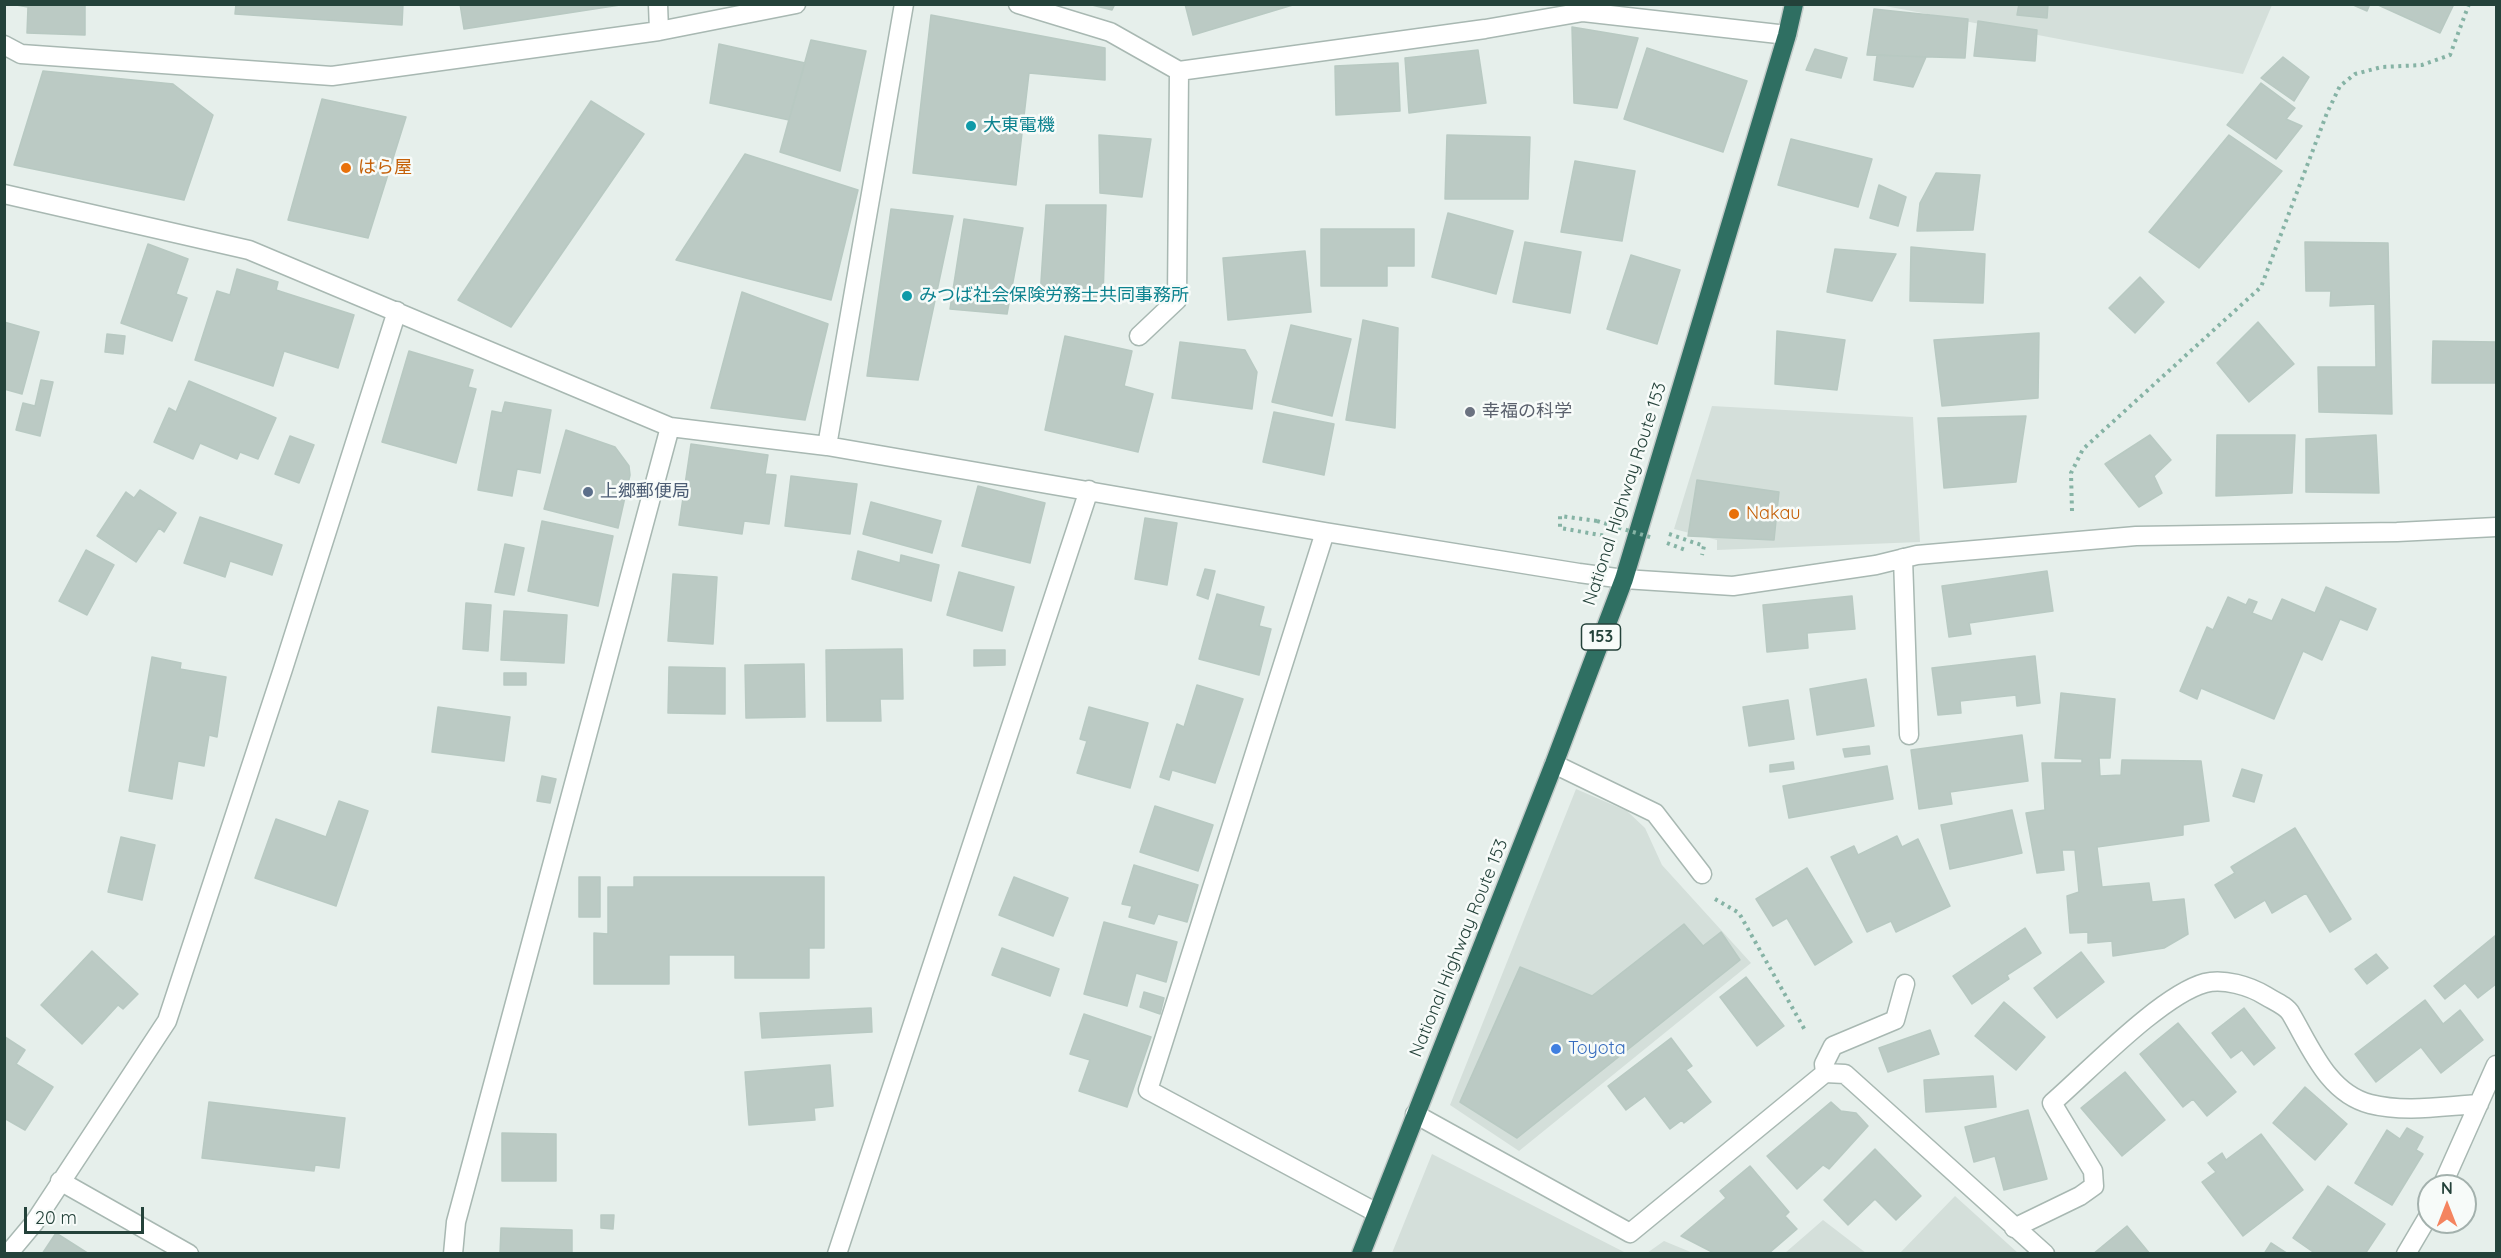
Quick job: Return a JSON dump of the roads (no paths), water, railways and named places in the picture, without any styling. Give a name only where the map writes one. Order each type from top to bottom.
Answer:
[{"type":"highway","name":"National Highway Route 153","points":[[1361,1254],[1554,764],[1624,579],[1787,35],[1794,4]]},
{"type":"street","points":[[658,4],[659,31]]},
{"type":"street","points":[[4,45],[21,54],[332,76],[659,31],[796,4]]},
{"type":"street","points":[[827,446],[904,4]]},
{"type":"street","points":[[1018,4],[1110,32],[1179,71],[1485,29],[1583,12],[1787,35]]},
{"type":"street","points":[[1139,336],[1177,300],[1179,71]]},
{"type":"street","points":[[4,194],[249,250],[670,427],[827,446],[1325,532],[1624,579],[1733,586],[1876,565],[1904,558],[2150,535],[2397,532],[2496,527]]},
{"type":"street","points":[[8,1254],[34,1223],[167,1021],[283,669],[397,311]]},
{"type":"street","points":[[453,1254],[456,1222],[670,427]]},
{"type":"street","points":[[837,1254],[1089,490]]},
{"type":"street","points":[[1325,532],[1148,1090],[1377,1213]]},
{"type":"street","points":[[1904,558],[1909,735]]},
{"type":"street","points":[[1554,764],[1655,813],[1702,874]]},
{"type":"street","points":[[2014,1228],[2080,1196],[2094,1186],[2093,1171],[2052,1103],[2176,995],[2207,982],[2232,984],[2256,990],[2290,1011],[2324,1070],[2347,1093],[2369,1104],[2405,1108],[2479,1104]]},
{"type":"street","points":[[1415,1114],[1630,1233],[1825,1068],[1833,1046],[1895,1020],[1905,984]]},
{"type":"street","points":[[2447,1174],[2496,1065]]},
{"type":"street","points":[[1825,1068],[1845,1074],[2045,1254]]},
{"type":"street","points":[[60,1181],[189,1254]]},
{"type":"street","points":[[2406,1254],[2418,1234]]},
{"type":"place","name":"大東電機","points":[[971,126]]},
{"type":"place","name":"はら屋","points":[[346,168]]},
{"type":"place","name":"みつば社会保険労務士共同事務所","points":[[907,296]]},
{"type":"place","name":"幸福の科学","points":[[1470,412]]},
{"type":"place","name":"上郷郵便局","points":[[588,492]]},
{"type":"place","name":"Nakau","points":[[1734,514]]},
{"type":"place","name":"Toyota","points":[[1556,1049]]}]
